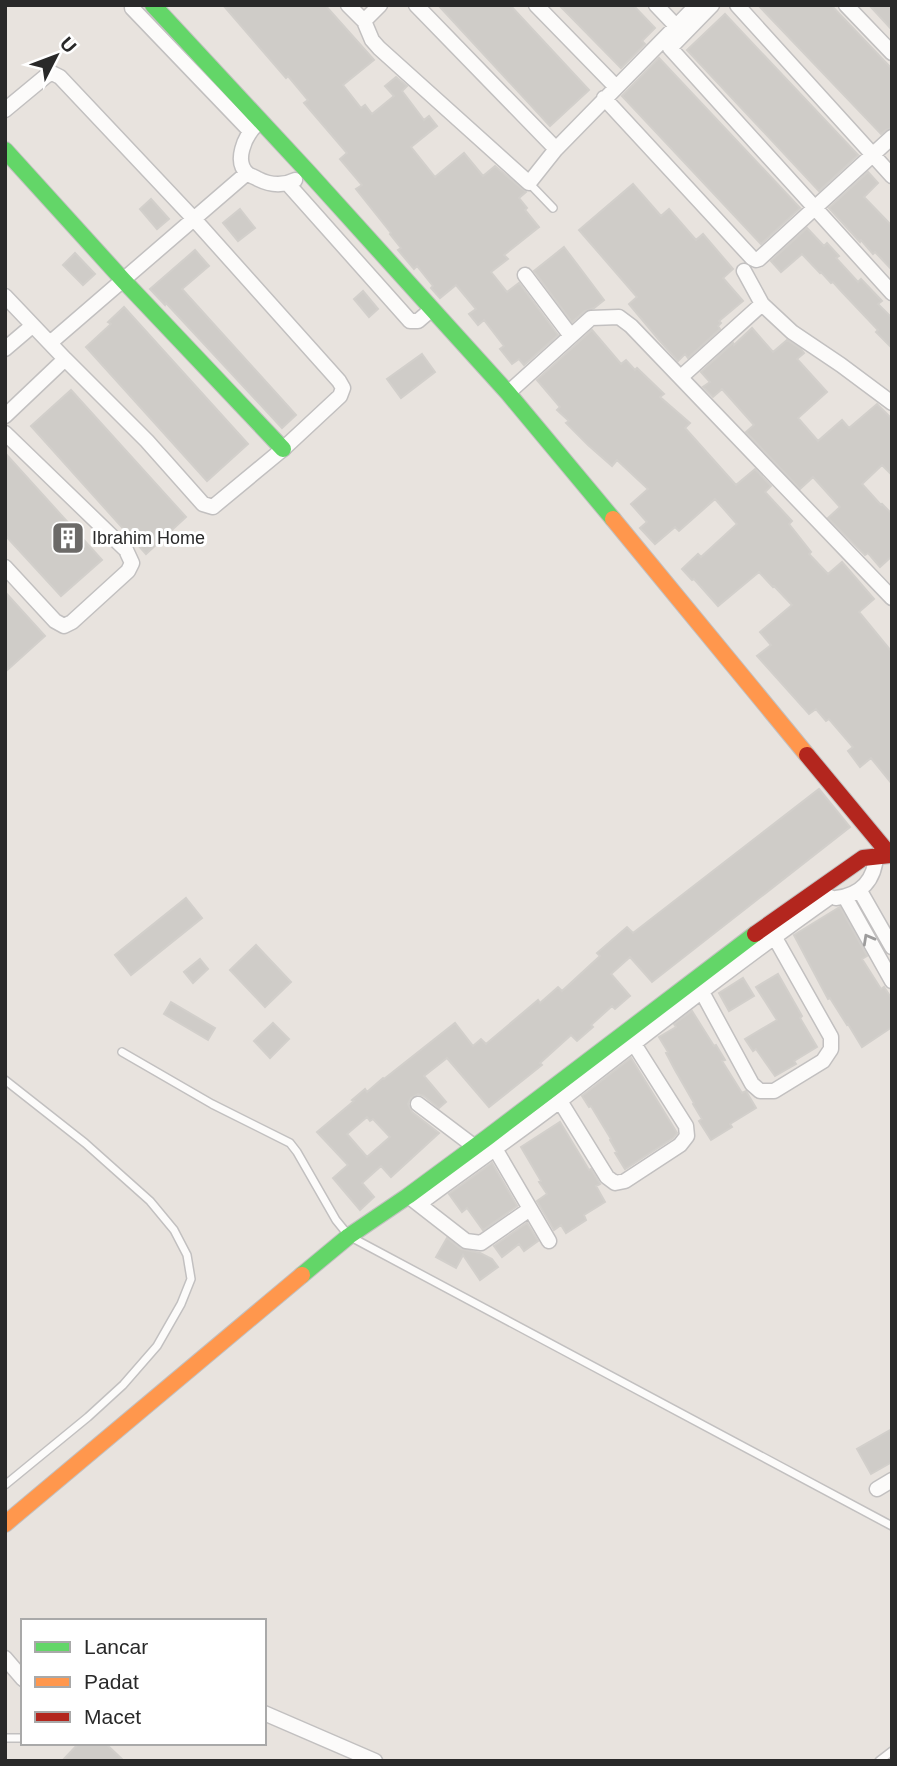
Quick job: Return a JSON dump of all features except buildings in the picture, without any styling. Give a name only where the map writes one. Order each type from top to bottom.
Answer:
[{"type":"street","points":[[153,5],[255,126]]},
{"type":"street","points":[[348,5],[364,21],[372,40],[379,48],[529,183],[556,149],[604,98],[697,5]]},
{"type":"street","points":[[364,21],[380,5]]},
{"type":"street","points":[[416,5],[556,149]]},
{"type":"street","points":[[536,5],[616,87]]},
{"type":"street","points":[[656,5],[677,27]]},
{"type":"street","points":[[712,5],[670,48],[892,293]]},
{"type":"street","points":[[737,5],[892,176]]},
{"type":"street","points":[[846,5],[892,53]]},
{"type":"street","points":[[132,8],[255,126],[309,173],[508,393],[885,861]]},
{"type":"street","points":[[5,110],[46,76],[52,73],[60,77],[194,219],[343,388],[340,396],[283,449],[213,507],[203,504],[147,441],[5,296]]},
{"type":"street","points":[[604,98],[756,260],[892,137]]},
{"type":"street","points":[[255,126],[241,148],[242,164],[247,173],[268,184],[288,184],[309,173]]},
{"type":"street","points":[[5,150],[123,280],[283,449]]},
{"type":"street","points":[[50,343],[247,173]]},
{"type":"street","points":[[288,184],[410,321],[418,321],[432,309]]},
{"type":"street","points":[[744,271],[762,304],[792,332],[892,403]]},
{"type":"street","points":[[526,275],[571,336]]},
{"type":"street","points":[[681,377],[762,304]]},
{"type":"street","points":[[508,393],[591,318],[619,317],[681,377],[892,598]]},
{"type":"street","points":[[5,349],[32,326]]},
{"type":"street","points":[[5,416],[65,359]]},
{"type":"street","points":[[5,433],[127,550],[132,563],[128,571],[72,622],[64,626],[55,621],[5,567]]},
{"type":"street","points":[[486,1144],[560,1101],[630,1037],[771,931],[831,894],[863,858],[885,861]]},
{"type":"street","points":[[831,894],[860,891],[885,861]]},
{"type":"street","points":[[860,891],[892,947]]},
{"type":"street","points":[[831,894],[892,981]]},
{"type":"street","points":[[702,992],[752,1084],[760,1091],[774,1091],[822,1061],[831,1049],[831,1037],[771,931]]},
{"type":"street","points":[[5,1524],[349,1236],[414,1200],[486,1144],[552,1087],[702,992],[771,931]]},
{"type":"street","points":[[560,1101],[607,1177],[615,1184],[625,1181],[680,1145],[687,1136],[685,1126],[630,1037]]},
{"type":"street","points":[[418,1104],[486,1144],[550,1241]]},
{"type":"street","points":[[414,1200],[466,1241],[473,1243],[481,1243],[530,1209]]},
{"type":"street","points":[[877,1489],[892,1480]]},
{"type":"street","points":[[5,1658],[21,1677]]},
{"type":"street","points":[[266,1714],[375,1761]]},
{"type":"lane","points":[[529,183],[553,208]]},
{"type":"lane","points":[[122,1052],[212,1104],[290,1143],[336,1220],[349,1236],[892,1526]]},
{"type":"lane","points":[[5,1080],[85,1143],[150,1201],[174,1230],[187,1255],[191,1279],[158,1346],[123,1385],[5,1485]]},
{"type":"lane","points":[[879,1761],[892,1751]]},
{"type":"traffic: fast","points":[[153,5],[508,393],[613,519]]},
{"type":"traffic: fast","points":[[5,150],[123,280],[283,449]]},
{"type":"traffic: fast","points":[[302,1275],[349,1236],[488,1137],[755,934]]},
{"type":"traffic: slow","points":[[613,519],[807,755]]},
{"type":"traffic: slow","points":[[5,1524],[302,1275]]},
{"type":"traffic: jam","points":[[755,934],[863,858],[890,855],[807,755]]},
{"type":"place","name":"Ibrahim Home","points":[[68,538]]}]
